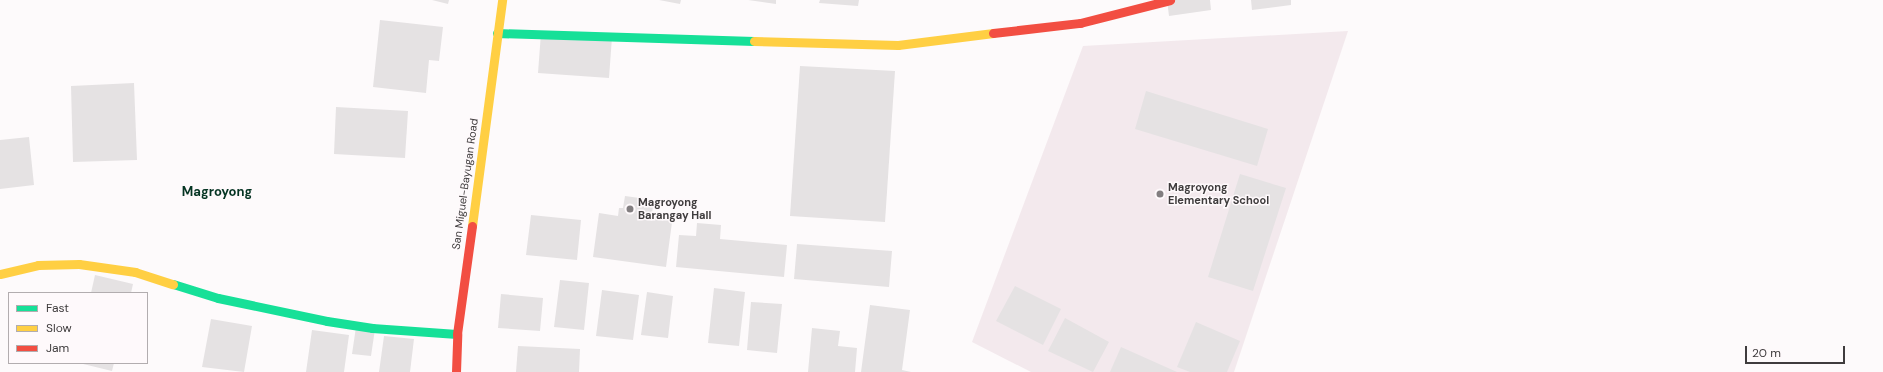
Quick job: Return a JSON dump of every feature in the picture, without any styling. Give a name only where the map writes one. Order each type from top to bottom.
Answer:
[{"type":"street","name":"San Miguel-Bayugan Road","points":[[456,372],[457,334],[502,0]]},
{"type":"street","points":[[497,33],[898,45],[1080,23],[1170,0]]},
{"type":"street","points":[[0,274],[45,265],[79,264],[135,272],[218,298],[327,321],[372,328],[457,334]]},
{"type":"shaded area","name":"Magroyong Elementary School","points":[[1348,31],[1234,372],[1031,372],[972,342],[1083,46]]},
{"type":"building","points":[[432,0],[449,0],[448,4]]},
{"type":"building","points":[[659,0],[681,0],[680,4]]},
{"type":"building","points":[[748,0],[776,0],[776,4]]},
{"type":"building","points":[[820,0],[859,0],[858,6],[819,3]]},
{"type":"building","points":[[1167,0],[1210,0],[1211,10],[1169,16]]},
{"type":"building","points":[[1251,0],[1291,0],[1291,5],[1252,10]]},
{"type":"building","points":[[380,20],[443,27],[439,61],[429,60],[426,93],[373,87]]},
{"type":"building","points":[[541,33],[612,37],[609,78],[538,73]]},
{"type":"building","points":[[800,66],[895,71],[885,222],[790,216]]},
{"type":"building","points":[[134,83],[137,160],[73,162],[71,86]]},
{"type":"building","points":[[1146,91],[1268,129],[1257,166],[1135,129]]},
{"type":"building","points":[[336,107],[408,111],[405,158],[334,154]]},
{"type":"building","points":[[29,137],[34,185],[0,189],[0,140]]},
{"type":"building","points":[[1240,174],[1286,188],[1253,291],[1208,277]]},
{"type":"building","points":[[625,196],[654,200],[652,213],[673,215],[666,267],[593,257],[599,213],[618,216],[619,208],[623,208]]},
{"type":"building","points":[[531,215],[581,220],[577,260],[526,255]]},
{"type":"building","points":[[697,223],[721,225],[720,239],[787,245],[784,277],[676,267],[679,235],[696,236]]},
{"type":"building","points":[[797,244],[892,251],[889,287],[794,279]]},
{"type":"building","points":[[95,275],[133,284],[131,292],[91,292]]},
{"type":"building","points":[[560,280],[589,283],[584,330],[554,327]]},
{"type":"building","points":[[1015,286],[1061,309],[1043,345],[996,321]]},
{"type":"building","points":[[714,288],[745,292],[739,346],[708,343]]},
{"type":"building","points":[[602,290],[639,295],[633,340],[596,336]]},
{"type":"building","points":[[647,292],[673,296],[668,338],[641,335]]},
{"type":"building","points":[[501,294],[543,298],[540,331],[498,328]]},
{"type":"building","points":[[751,302],[782,304],[777,353],[747,350]]},
{"type":"building","points":[[870,305],[910,310],[902,370],[911,372],[861,372]]},
{"type":"building","points":[[1065,318],[1109,342],[1093,372],[1048,351]]},
{"type":"building","points":[[211,319],[252,326],[244,372],[202,367]]},
{"type":"building","points":[[1196,322],[1240,341],[1227,372],[1190,372],[1177,367]]},
{"type":"building","points":[[356,327],[375,329],[371,356],[352,354]]},
{"type":"building","points":[[812,328],[840,331],[838,346],[857,348],[855,372],[808,372]]},
{"type":"building","points":[[312,330],[349,335],[344,372],[306,372]]},
{"type":"building","points":[[384,336],[414,339],[410,372],[379,372]]},
{"type":"building","points":[[518,346],[580,349],[579,372],[516,372]]},
{"type":"building","points":[[1121,347],[1177,372],[1110,372]]},
{"type":"building","points":[[83,364],[114,364],[112,371]]},
{"type":"traffic: fast","points":[[497,33],[754,41]]},
{"type":"traffic: fast","points":[[173,284],[218,298],[327,321],[372,328],[457,334]]},
{"type":"traffic: slow","points":[[472,226],[502,0]]},
{"type":"traffic: slow","points":[[754,41],[898,45],[993,33]]},
{"type":"traffic: slow","points":[[0,274],[38,265],[79,264],[135,272],[173,284]]},
{"type":"traffic: jam","points":[[993,33],[1080,23],[1170,0]]},
{"type":"traffic: jam","points":[[456,372],[457,334],[472,226]]},
{"type":"place","name":"Magroyong Elementary School","points":[[1160,194]]},
{"type":"place","name":"Magroyong Barangay Hall","points":[[630,209]]},
{"type":"district","name":"Magroyong","points":[[217,192]]}]
